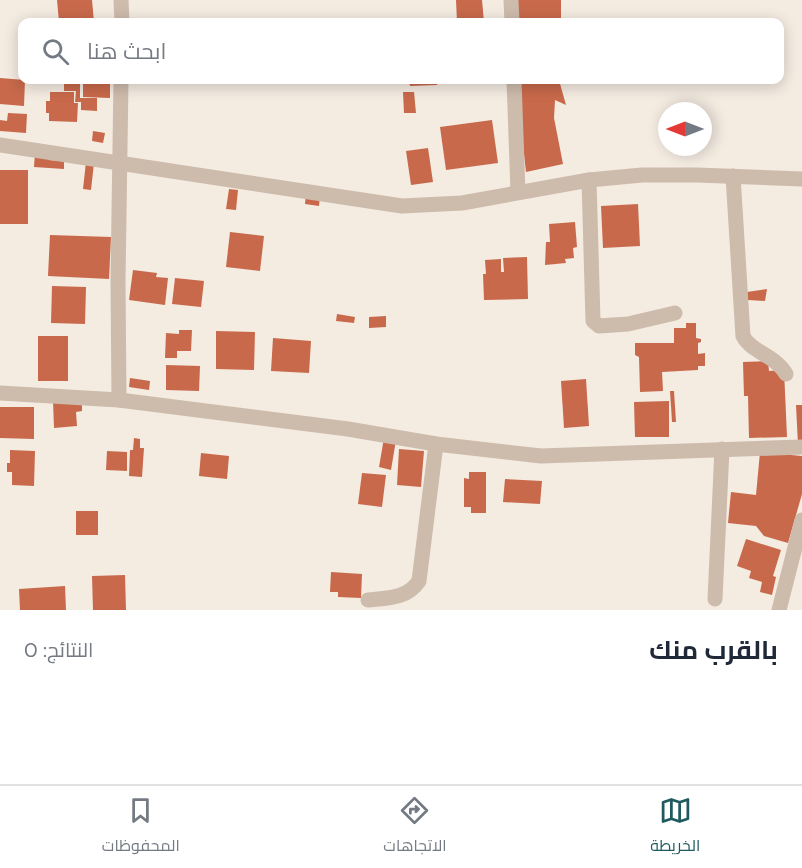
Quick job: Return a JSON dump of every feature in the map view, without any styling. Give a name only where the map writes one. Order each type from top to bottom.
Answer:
[{"type":"street","points":[[121,0],[122,18]]},
{"type":"street","points":[[511,0],[512,18]]},
{"type":"street","points":[[119,400],[121,84]]},
{"type":"street","points":[[514,84],[518,192]]},
{"type":"street","points":[[0,145],[402,206],[462,203],[589,180],[642,175],[802,179]]},
{"type":"street","points":[[733,176],[743,336],[747,343],[780,363],[786,374]]},
{"type":"street","points":[[589,180],[593,321],[599,326],[628,324],[675,313]]},
{"type":"street","points":[[0,393],[119,400],[348,429],[436,444],[541,456],[802,447]]},
{"type":"street","points":[[368,600],[406,594],[414,589],[419,581],[436,444]]},
{"type":"street","points":[[715,599],[722,449]]},
{"type":"street","points":[[779,610],[802,520]]},
{"type":"building","points":[[57,0],[92,0],[94,18],[59,18]]},
{"type":"building","points":[[456,0],[482,0],[484,18],[457,18]]},
{"type":"building","points":[[517,0],[561,0],[561,18],[516,18]]},
{"type":"building","points":[[0,78],[18,79],[18,84],[25,84],[24,106],[0,104]]},
{"type":"building","points":[[64,84],[80,84],[80,98],[97,98],[97,111],[81,110],[81,102],[75,102],[76,91],[64,91]]},
{"type":"building","points":[[83,84],[110,84],[110,98],[83,97]]},
{"type":"building","points":[[410,84],[437,84],[437,85],[410,86]]},
{"type":"building","points":[[520,84],[560,84],[566,105],[555,100],[554,118],[563,164],[526,172],[520,118]]},
{"type":"building","points":[[50,92],[74,92],[74,103],[78,103],[77,122],[49,121],[46,101],[50,101]]},
{"type":"building","points":[[403,92],[414,92],[416,113],[404,113]]},
{"type":"building","points":[[8,113],[27,114],[26,133],[0,131],[0,120],[7,121]]},
{"type":"building","points":[[492,120],[498,163],[446,170],[440,127]]},
{"type":"building","points":[[93,131],[105,133],[103,143],[92,141]]},
{"type":"building","points":[[428,148],[433,182],[411,185],[406,151]]},
{"type":"building","points":[[35,153],[49,153],[48,160],[64,161],[64,169],[34,167]]},
{"type":"building","points":[[86,162],[94,163],[91,190],[83,189]]},
{"type":"building","points":[[0,170],[28,170],[28,224],[0,224]]},
{"type":"building","points":[[229,189],[238,190],[236,210],[226,209]]},
{"type":"building","points":[[306,193],[320,195],[319,206],[305,204]]},
{"type":"building","points":[[638,204],[640,246],[603,248],[601,206]]},
{"type":"building","points":[[575,222],[577,247],[573,248],[574,258],[565,259],[566,263],[545,265],[546,242],[550,242],[549,224]]},
{"type":"building","points":[[230,232],[264,236],[260,271],[226,267]]},
{"type":"building","points":[[50,235],[111,237],[109,279],[48,276]]},
{"type":"building","points":[[527,257],[528,299],[484,300],[485,260],[501,259],[501,272],[504,272],[503,258]]},
{"type":"building","points":[[133,270],[157,273],[156,277],[168,278],[165,305],[129,300]]},
{"type":"building","points":[[175,278],[204,281],[201,307],[172,304]]},
{"type":"building","points":[[52,286],[86,287],[85,324],[51,323]]},
{"type":"building","points":[[767,289],[765,301],[748,300],[747,292]]},
{"type":"building","points":[[337,314],[355,317],[354,323],[336,321]]},
{"type":"building","points":[[386,316],[386,327],[369,328],[369,317]]},
{"type":"building","points":[[686,323],[696,323],[696,338],[701,339],[698,343],[698,354],[705,353],[705,366],[698,366],[698,370],[662,372],[663,391],[640,392],[639,357],[635,355],[635,343],[674,343],[674,328],[686,328]]},
{"type":"building","points":[[179,330],[192,330],[191,351],[177,351],[177,358],[165,358],[166,333],[179,334]]},
{"type":"building","points":[[216,331],[255,332],[254,370],[216,369]]},
{"type":"building","points":[[38,336],[68,336],[68,381],[38,381]]},
{"type":"building","points":[[273,338],[311,341],[309,373],[271,371]]},
{"type":"building","points":[[768,361],[769,371],[784,370],[787,437],[749,438],[748,396],[744,396],[743,362]]},
{"type":"building","points":[[166,365],[200,366],[199,391],[166,390]]},
{"type":"building","points":[[130,378],[150,381],[149,390],[129,387]]},
{"type":"building","points":[[586,379],[589,426],[564,428],[561,381]]},
{"type":"building","points":[[670,391],[674,391],[676,422],[672,422]]},
{"type":"building","points":[[82,400],[82,411],[76,412],[77,426],[54,428],[53,401]]},
{"type":"building","points":[[669,401],[669,437],[635,437],[634,402]]},
{"type":"building","points":[[796,405],[802,405],[802,445],[798,445]]},
{"type":"building","points":[[0,407],[34,407],[34,439],[0,438]]},
{"type":"building","points":[[134,438],[140,439],[140,448],[144,448],[142,477],[129,476],[130,450],[133,450]]},
{"type":"building","points":[[384,438],[396,440],[391,470],[379,467]]},
{"type":"building","points":[[399,449],[424,451],[421,487],[397,485]]},
{"type":"building","points":[[10,450],[35,451],[34,486],[12,485],[12,472],[7,472]]},
{"type":"building","points":[[107,451],[127,452],[127,471],[106,470]]},
{"type":"building","points":[[760,452],[802,456],[802,494],[788,543],[764,536],[756,526],[728,523],[731,492],[756,495]]},
{"type":"building","points":[[201,453],[229,456],[227,479],[199,476]]},
{"type":"building","points":[[469,472],[486,472],[486,513],[471,513],[471,507],[464,507],[464,478],[469,479]]},
{"type":"building","points":[[362,473],[386,475],[382,507],[358,504]]},
{"type":"building","points":[[505,479],[542,481],[540,504],[503,502]]},
{"type":"building","points":[[76,511],[98,511],[98,535],[76,535]]},
{"type":"building","points":[[746,539],[781,550],[773,576],[776,577],[772,595],[760,592],[762,582],[749,578],[751,571],[737,566]]},
{"type":"building","points":[[331,572],[362,574],[361,598],[338,597],[338,592],[330,592]]},
{"type":"building","points":[[125,575],[126,610],[93,610],[92,576]]},
{"type":"building","points":[[65,586],[66,610],[20,610],[19,589]]}]
